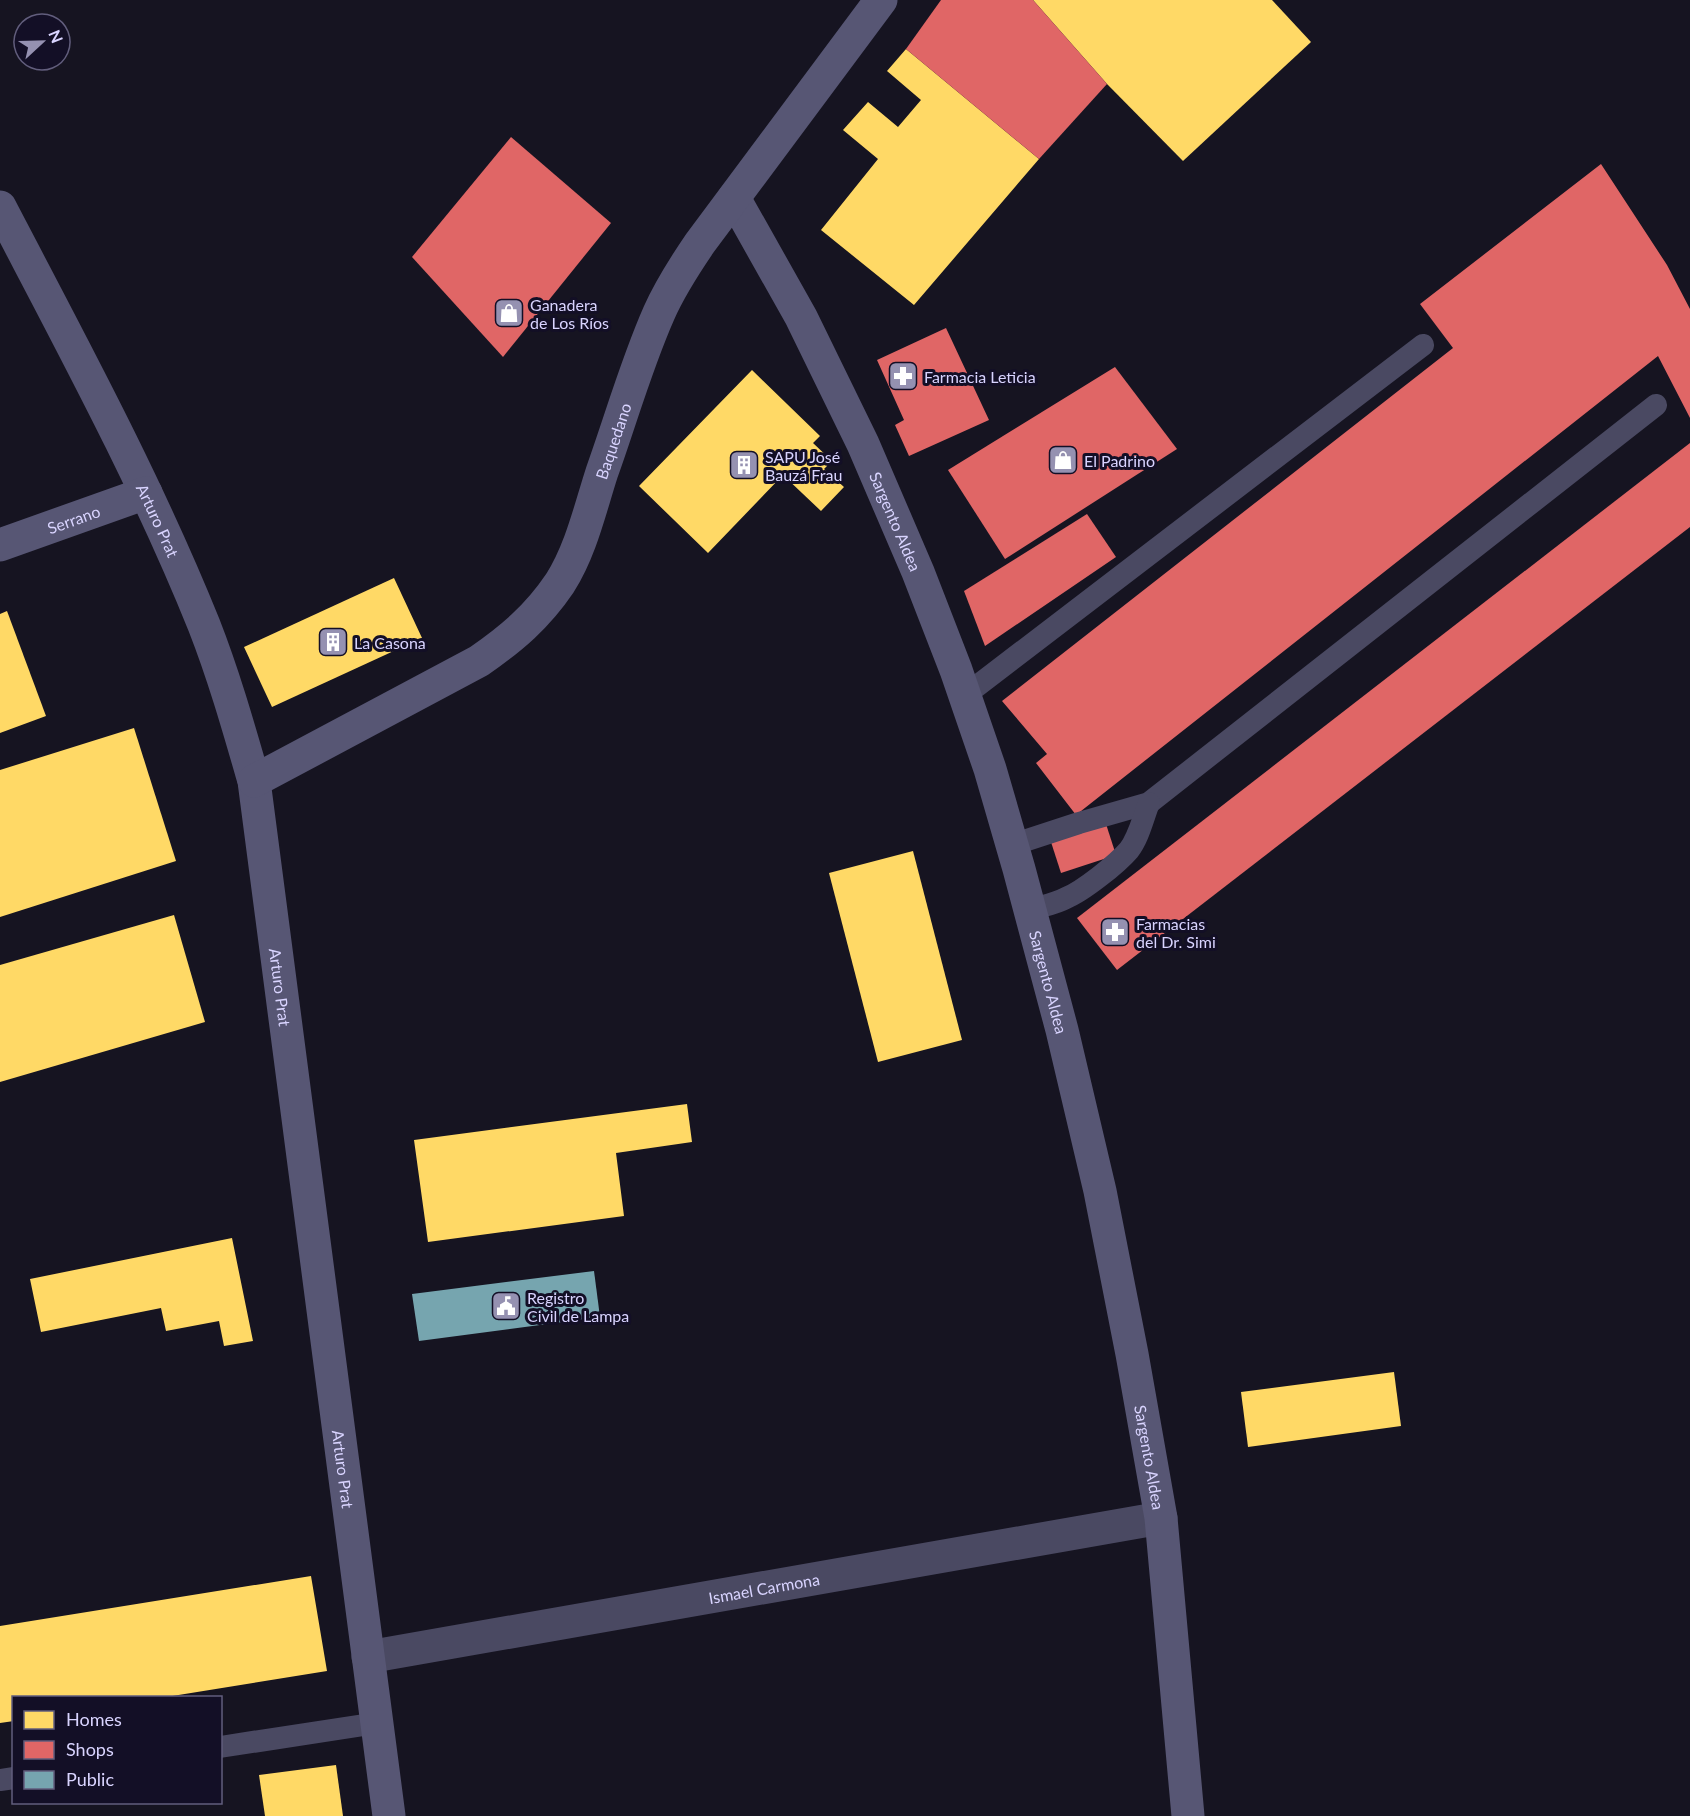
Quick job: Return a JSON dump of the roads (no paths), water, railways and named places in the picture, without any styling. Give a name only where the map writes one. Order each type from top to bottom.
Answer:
[{"type":"main road","name":"Baquedano","points":[[254,781],[479,661],[511,639],[539,611],[561,580],[577,547],[659,313],[678,277],[700,243],[881,0]]},
{"type":"main road","name":"Sargento Aldea","points":[[734,198],[801,317],[863,444],[918,573],[964,696],[990,769],[1012,845],[1065,1041],[1100,1191],[1132,1354],[1161,1518],[1188,1816]]},
{"type":"main road","name":"Arturo Prat","points":[[0,207],[146,493],[205,627],[232,702],[254,781],[389,1816]]},
{"type":"main road","name":"Serrano","points":[[0,545],[146,493]]},
{"type":"street","name":"Ismael Carmona","points":[[368,1657],[1161,1518]]},
{"type":"lane","points":[[964,696],[1423,345]]},
{"type":"lane","points":[[1012,845],[1149,803],[1656,405]]},
{"type":"lane","points":[[1030,910],[1075,894],[1102,874],[1128,850],[1149,803]]},
{"type":"lane","points":[[222,1747],[376,1723]]},
{"type":"place","name":"Ganadera de Los Ríos","points":[[509,313]]},
{"type":"place","name":"Farmacia Leticia","points":[[903,376]]},
{"type":"place","name":"El Padrino","points":[[1063,460]]},
{"type":"place","name":"SAPU José Bauzá Frau","points":[[744,465]]},
{"type":"place","name":"La Casona","points":[[333,642]]},
{"type":"place","name":"Farmacias del Dr. Simi","points":[[1115,932]]},
{"type":"place","name":"Registro Civil de Lampa","points":[[506,1306]]}]
